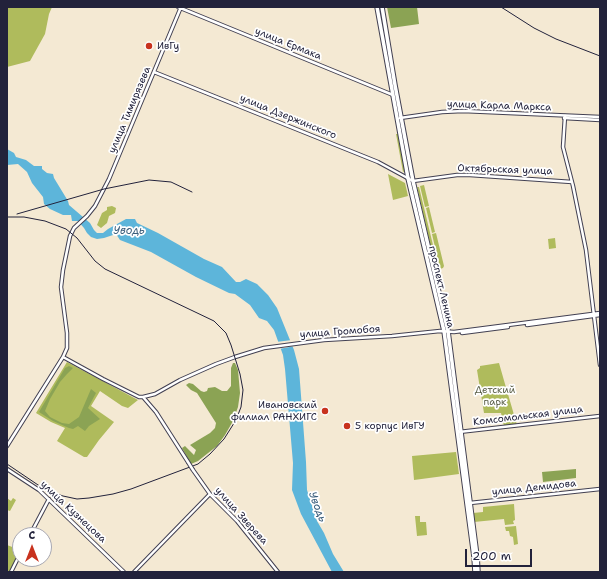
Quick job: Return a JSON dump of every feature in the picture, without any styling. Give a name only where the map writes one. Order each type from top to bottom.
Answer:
[{"type":"highway","name":"проспект Ленина","points":[[377,7],[381,17],[395,95],[446,331],[476,572]]},
{"type":"highway","name":"проспект Ленина","points":[[381,17],[382,7]]},
{"type":"highway","name":"проспект Ленина","points":[[400,119],[408,178],[449,341],[459,432],[477,556],[476,572]]},
{"type":"main road","name":"улица Тимирязева","points":[[63,357],[67,348],[68,338],[62,294],[62,278],[70,236],[77,225],[95,206],[109,179],[180,7]]},
{"type":"main road","name":"улица Ермака","points":[[180,7],[395,95]]},
{"type":"main road","name":"улица Дзержинского","points":[[154,72],[378,162],[413,181]]},
{"type":"main road","name":"улица Карла Маркса","points":[[400,119],[456,111],[600,119]]},
{"type":"main road","points":[[565,117],[563,147],[586,250],[600,365]]},
{"type":"main road","name":"Октябрьская улица","points":[[413,181],[457,175],[470,175],[572,182]]},
{"type":"main road","name":"улица Громобоя","points":[[446,331],[455,333],[600,314]]},
{"type":"main road","name":"улица Громобоя","points":[[143,397],[155,394],[180,380],[235,356],[274,346],[324,340],[446,331],[454,332],[595,315]]},
{"type":"main road","points":[[449,341],[455,333]]},
{"type":"main road","points":[[7,446],[63,357],[139,397],[143,397]]},
{"type":"main road","name":"улица Зверева","points":[[143,397],[158,416],[210,494],[237,521],[278,572]]},
{"type":"main road","name":"Комсомольская улица","points":[[459,432],[600,416]]},
{"type":"main road","name":"улица Кузнецова","points":[[7,468],[39,490],[124,572]]},
{"type":"main road","name":"улица Демидова","points":[[470,503],[600,489]]},
{"type":"main road","points":[[134,572],[210,494]]},
{"type":"main road","points":[[34,527],[49,499]]},
{"type":"green space","points":[[7,7],[52,7],[45,34],[30,61],[7,67]]},
{"type":"green space","points":[[387,7],[417,7],[419,24],[391,28]]},
{"type":"green space","points":[[396,134],[399,134],[405,171],[403,172]]},
{"type":"green space","points":[[388,174],[405,183],[408,196],[393,200]]},
{"type":"green space","points":[[424,185],[429,206],[425,207],[420,186]]},
{"type":"green space","points":[[417,187],[419,187],[439,270],[436,270]]},
{"type":"green space","points":[[112,206],[116,208],[115,213],[109,216],[107,223],[101,228],[97,225],[102,213],[107,210],[107,207]]},
{"type":"green space","points":[[429,207],[435,232],[432,233],[426,208]]},
{"type":"green space","points":[[436,233],[444,266],[440,269],[432,234]]},
{"type":"green space","points":[[555,238],[556,248],[549,249],[548,239]]},
{"type":"green space","points":[[67,362],[138,400],[128,408],[122,406],[100,391],[91,406],[114,422],[87,457],[84,457],[57,441],[65,428],[36,413]]},
{"type":"green space","points":[[233,363],[235,363],[238,370],[240,393],[238,407],[233,421],[217,446],[198,461],[191,464],[182,448],[185,446],[194,455],[196,450],[190,445],[210,433],[215,428],[216,423],[197,393],[186,385],[189,383],[193,384],[204,392],[207,391],[208,388],[215,387],[222,391],[227,391],[231,386],[231,368]]},
{"type":"green space","name":"Детский парк","points":[[499,363],[517,425],[504,426],[501,413],[484,413],[477,370],[480,366]]},
{"type":"green space","points":[[69,366],[73,368],[60,382],[45,411],[50,417],[62,423],[69,424],[79,417],[91,389],[96,393],[88,408],[100,419],[89,426],[85,431],[78,426],[73,429],[69,428],[53,421],[39,412],[65,368]]},
{"type":"green space","points":[[456,452],[459,474],[414,480],[412,456]]},
{"type":"green space","points":[[576,469],[576,478],[543,482],[542,472]]},
{"type":"green space","points":[[7,498],[11,501],[13,498],[16,500],[10,511],[7,510]]},
{"type":"green space","points":[[514,504],[514,524],[505,525],[504,519],[474,522],[473,513],[483,512],[483,507]]},
{"type":"green space","points":[[415,516],[420,516],[420,522],[426,522],[427,535],[417,536]]},
{"type":"green space","points":[[516,526],[518,544],[514,545],[513,537],[510,536],[509,531],[506,531],[505,527]]},
{"type":"green space","points":[[7,545],[12,547],[12,567],[14,567],[11,572],[7,572]]},
{"type":"water","name":"Уводь","points":[[7,149],[14,153],[16,157],[26,160],[34,166],[42,166],[42,169],[47,173],[53,174],[69,205],[90,223],[97,233],[103,233],[126,219],[135,219],[137,223],[222,267],[236,282],[246,279],[257,284],[268,295],[277,308],[294,350],[299,369],[307,490],[317,521],[333,554],[344,572],[332,572],[301,514],[292,490],[293,463],[283,355],[274,330],[267,321],[259,318],[250,305],[235,294],[229,293],[196,277],[151,252],[120,240],[116,234],[97,239],[91,237],[78,221],[72,221],[71,215],[63,215],[50,209],[44,204],[43,197],[32,183],[27,172],[18,164],[7,165]]},
{"type":"pier","points":[[292,340],[295,346],[279,349],[276,342]]},
{"type":"railway","points":[[501,7],[534,28],[556,39],[600,56]]},
{"type":"railway","points":[[17,214],[104,189],[149,180],[171,182],[192,192]]},
{"type":"railway","points":[[7,217],[24,217],[45,221],[66,229],[77,238],[95,261],[105,269],[214,321],[226,333],[240,374],[243,390],[241,407],[236,420],[224,439],[210,454],[198,464],[131,489],[113,494],[77,499],[44,489],[7,464]]},
{"type":"place","name":"ИвГу","points":[[149,46]]},
{"type":"place","name":"Ивановский филиал РАНХИГС","points":[[325,411]]},
{"type":"place","name":"5 корпус ИвГУ","points":[[347,426]]}]
